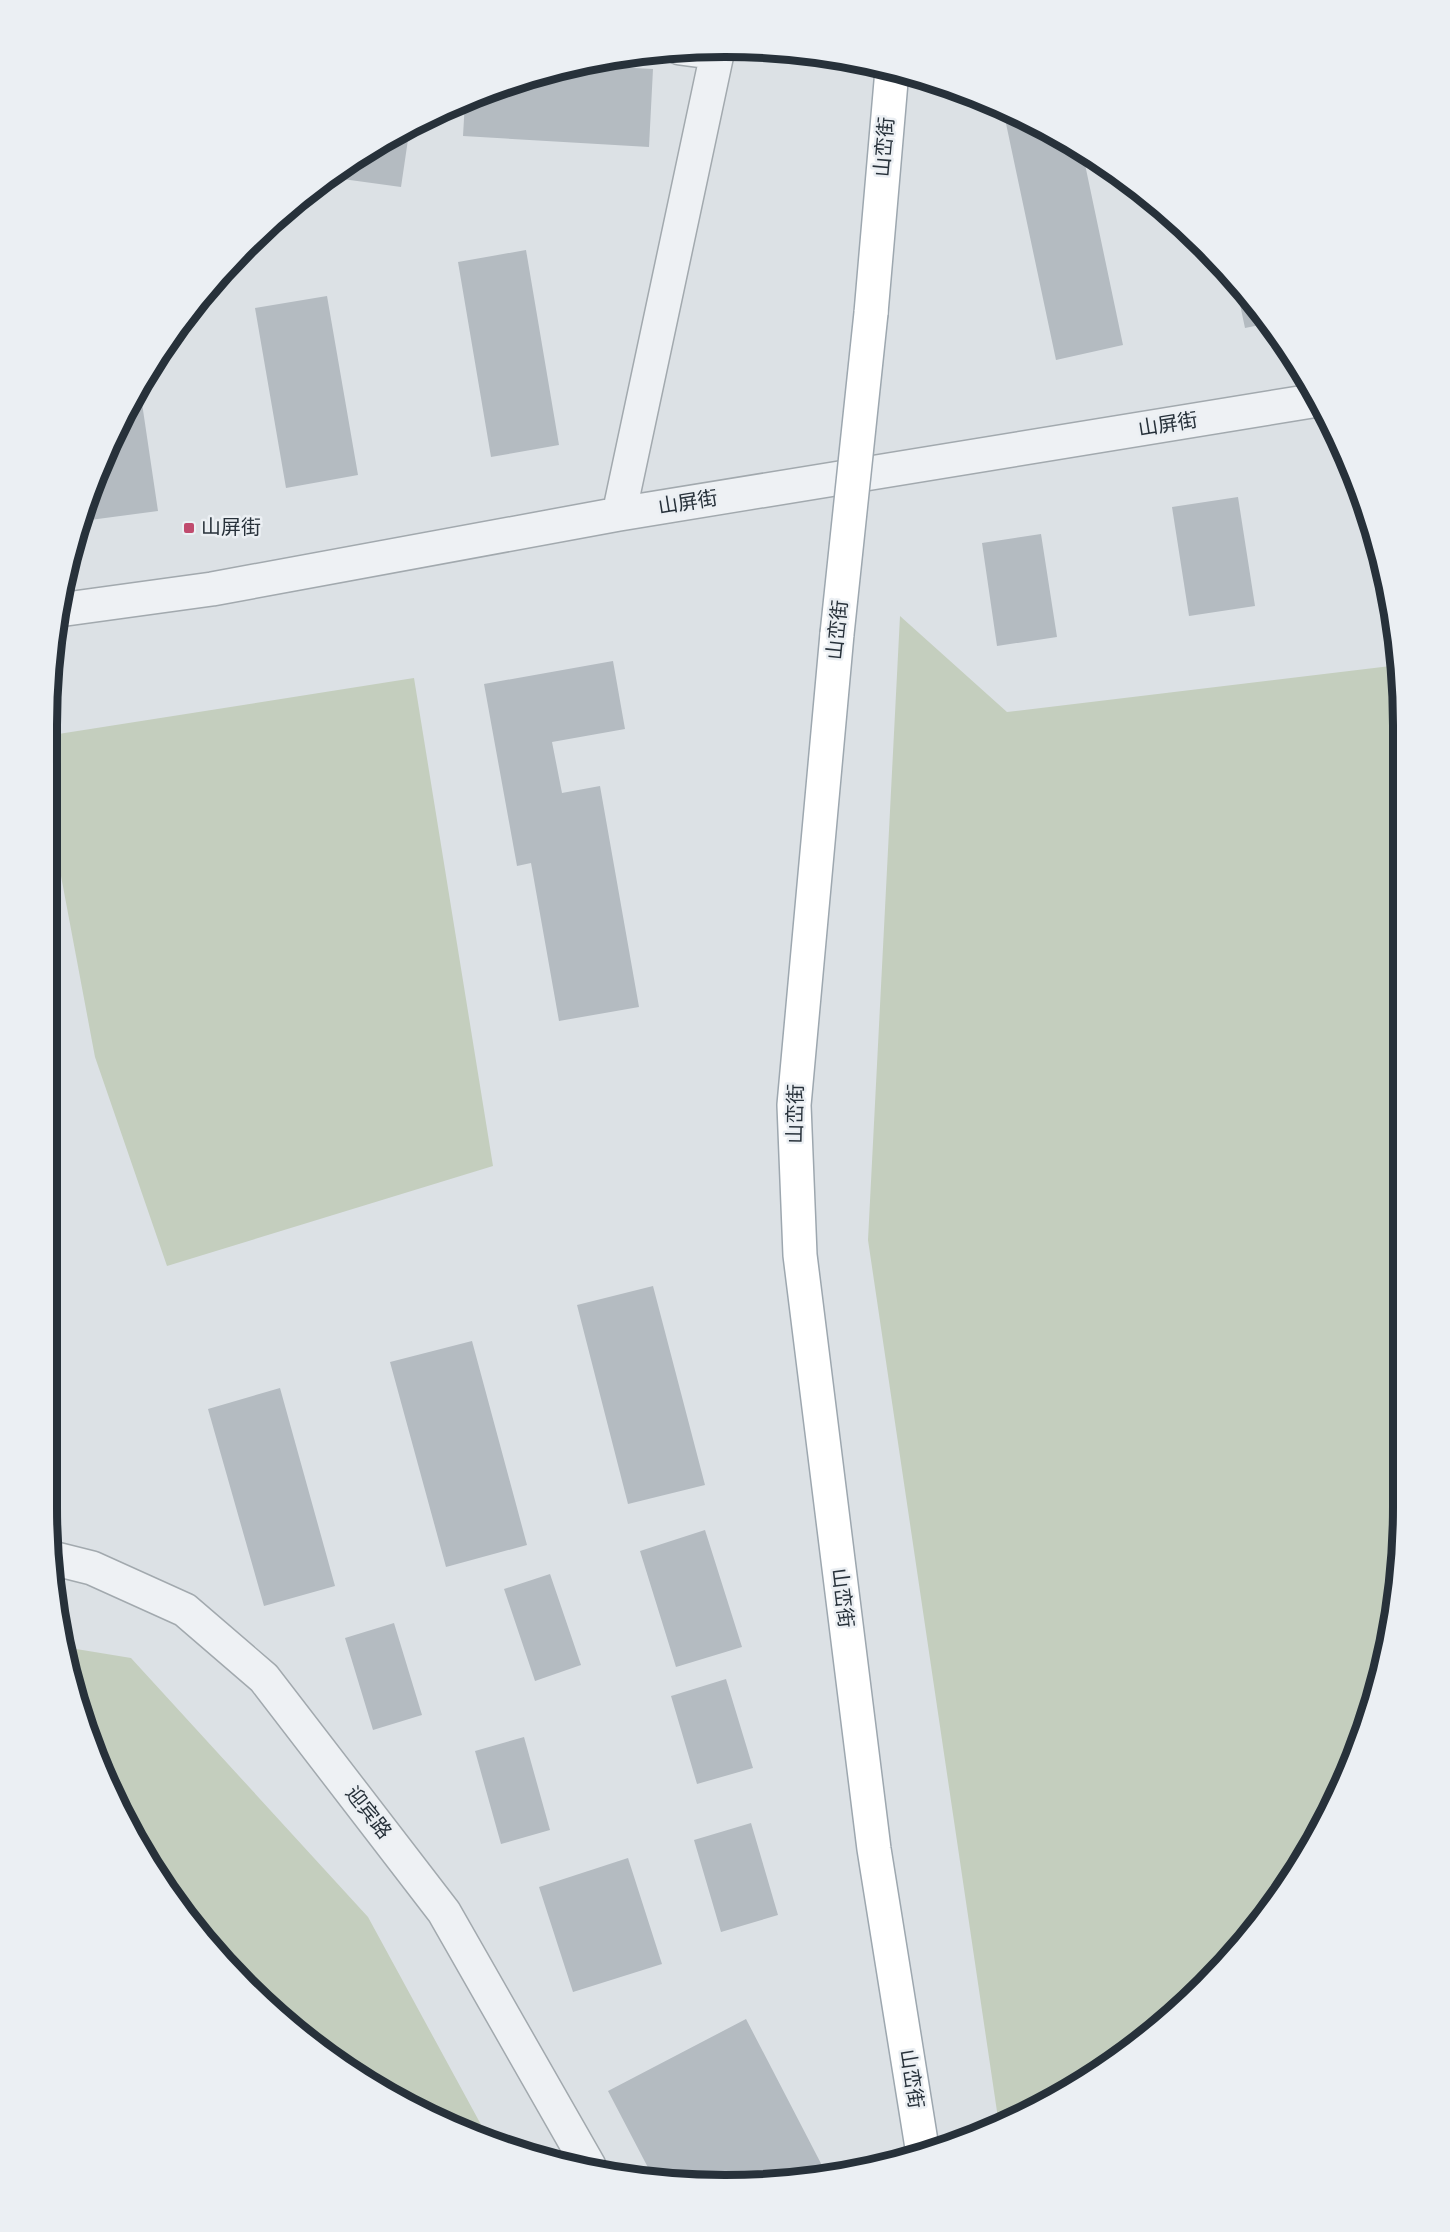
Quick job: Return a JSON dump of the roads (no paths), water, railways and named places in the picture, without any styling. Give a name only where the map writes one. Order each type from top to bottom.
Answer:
[{"type":"main road","name":"山峦街","points":[[890,78],[871,313],[837,634],[794,1105],[800,1254],[874,1849],[922,2145]]},
{"type":"street","points":[[619,514],[717,57]]},
{"type":"street","name":"山屏街","points":[[68,609],[212,589],[619,514],[1309,401]]},
{"type":"street","name":"迎宾路","points":[[59,1560],[92,1568],[185,1610],[264,1678],[444,1912],[585,2160]]},
{"type":"place","name":"山屏街","points":[[189,528]]}]
